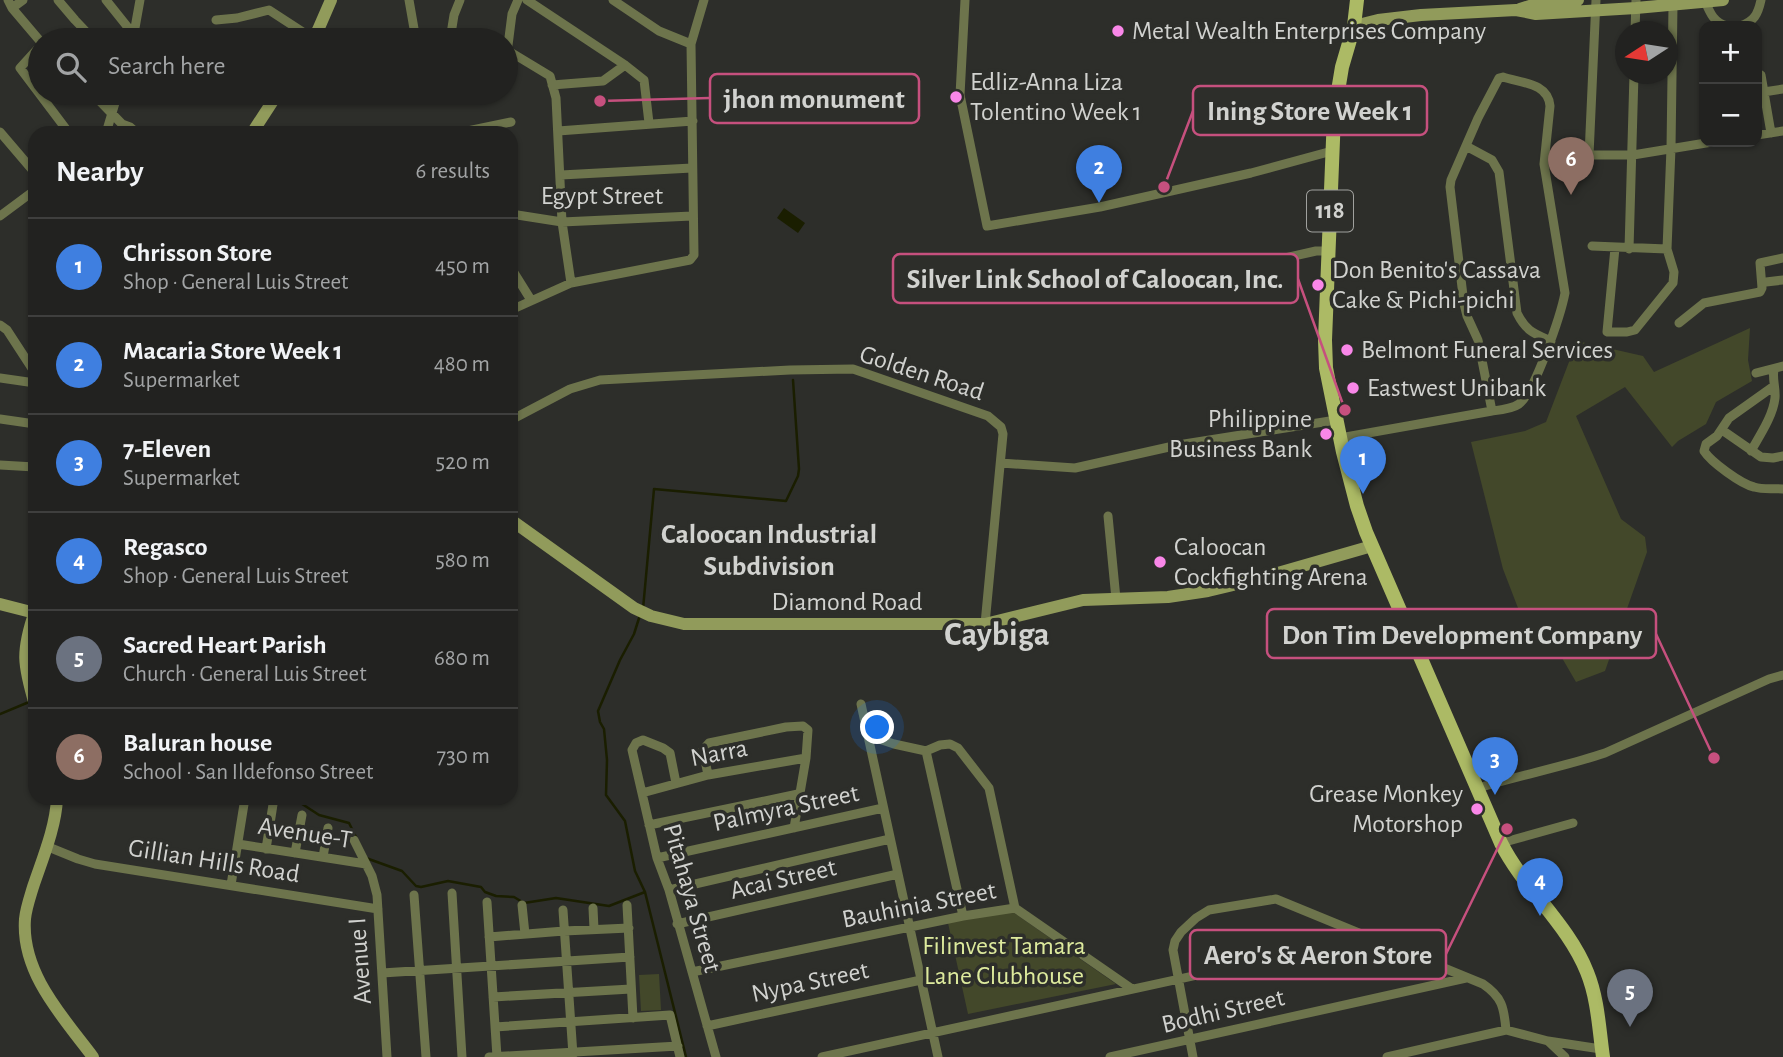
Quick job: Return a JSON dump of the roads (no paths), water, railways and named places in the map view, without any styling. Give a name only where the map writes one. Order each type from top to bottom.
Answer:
[{"type":"main road","points":[[319,28],[331,0]]},
{"type":"main road","name":"118","points":[[1357,0],[1354,26],[1336,96],[1328,251],[1325,368],[1340,438],[1357,506],[1501,843],[1513,866],[1568,937],[1586,970],[1595,1000],[1602,1053]]},
{"type":"main road","points":[[1354,26],[1421,15],[1516,10],[1536,4],[1578,0]]},
{"type":"main road","points":[[1516,10],[1536,14],[1596,5],[1673,5],[1723,0]]},
{"type":"main road","points":[[257,126],[270,105]]},
{"type":"main road","name":"Diamond Road","points":[[518,525],[641,612],[684,624],[985,624],[1083,600],[1168,597],[1208,591],[1373,546]]},
{"type":"main road","points":[[0,604],[28,610]]},
{"type":"main road","points":[[28,633],[24,652],[28,681]]},
{"type":"main road","points":[[55,805],[27,907],[25,929],[29,951],[41,985],[93,1057]]},
{"type":"street","points":[[23,0],[10,4],[28,28]]},
{"type":"street","points":[[58,0],[83,28]]},
{"type":"street","points":[[106,0],[126,28]]},
{"type":"street","points":[[135,28],[140,0]]},
{"type":"street","points":[[409,0],[414,28]]},
{"type":"street","points":[[452,28],[460,0]]},
{"type":"street","points":[[510,28],[518,0]]},
{"type":"street","points":[[527,0],[644,80],[649,124]]},
{"type":"street","points":[[613,0],[659,31],[691,44]]},
{"type":"street","points":[[518,306],[570,283],[690,260],[694,255],[691,44],[704,0]]},
{"type":"street","points":[[965,0],[960,95],[987,226],[1100,207],[1251,173],[1332,151]]},
{"type":"street","points":[[1750,21],[1758,14],[1761,0]]},
{"type":"street","points":[[1705,1],[1712,18],[1716,21]]},
{"type":"street","points":[[1589,155],[1596,5]]},
{"type":"street","points":[[1615,248],[1607,332],[1627,332],[1635,330],[1673,283],[1674,272],[1667,249],[1673,5]]},
{"type":"street","points":[[216,20],[237,18],[266,10],[294,28]]},
{"type":"street","points":[[518,57],[550,76],[556,98],[562,222],[570,283]]},
{"type":"street","points":[[28,58],[20,68],[28,79]]},
{"type":"street","points":[[552,85],[603,81],[625,65]]},
{"type":"street","points":[[1340,438],[1493,411],[1517,405],[1527,396],[1562,312],[1565,293],[1545,164],[1550,99],[1541,88],[1503,77],[1499,78],[1478,118],[1451,180],[1464,304],[1478,340],[1493,411]]},
{"type":"street","points":[[1629,248],[1634,84]]},
{"type":"street","points":[[1762,93],[1783,89]]},
{"type":"street","points":[[1762,97],[1771,133]]},
{"type":"street","points":[[48,105],[64,126]]},
{"type":"street","points":[[104,105],[122,126]]},
{"type":"street","points":[[109,126],[115,105]]},
{"type":"street","points":[[558,131],[693,121]]},
{"type":"street","points":[[492,126],[511,122]]},
{"type":"street","points":[[1762,134],[1783,131]]},
{"type":"street","points":[[0,132],[28,165]]},
{"type":"street","points":[[1569,155],[1633,155],[1699,144]]},
{"type":"street","points":[[1466,146],[1492,160],[1499,172],[1517,313],[1523,325],[1532,333],[1551,341]]},
{"type":"street","points":[[561,176],[692,168]]},
{"type":"street","points":[[0,216],[28,195]]},
{"type":"street","name":"Egypt Street","points":[[518,215],[562,222],[692,216]]},
{"type":"street","points":[[1592,246],[1667,249]]},
{"type":"street","points":[[1160,286],[1316,251],[1328,251]]},
{"type":"street","points":[[1679,323],[1704,303],[1760,292],[1760,263],[1783,258]]},
{"type":"street","points":[[518,279],[531,300]]},
{"type":"street","points":[[1766,282],[1783,280]]},
{"type":"street","points":[[0,324],[28,363]]},
{"type":"street","points":[[1756,373],[1778,368]]},
{"type":"street","points":[[1751,451],[1774,403],[1772,376],[1778,368]]},
{"type":"street","name":"Golden Road","points":[[518,415],[570,389],[600,380],[778,370],[853,369],[988,416],[1001,427],[1003,435],[985,624]]},
{"type":"street","points":[[0,378],[28,382]]},
{"type":"street","points":[[1774,386],[1729,418],[1717,436],[1706,444],[1704,451],[1708,457],[1744,483],[1754,487],[1783,489]]},
{"type":"street","points":[[0,419],[28,423]]},
{"type":"street","points":[[1002,463],[1075,468],[1178,445],[1336,420]]},
{"type":"street","points":[[1722,430],[1760,457],[1783,457]]},
{"type":"street","points":[[0,466],[28,467]]},
{"type":"street","points":[[1108,516],[1116,599]]},
{"type":"street","points":[[1478,788],[1605,753],[1783,675]]},
{"type":"street","points":[[860,704],[938,1057]]},
{"type":"street","points":[[708,775],[703,750],[709,743],[803,726],[807,730],[806,758],[794,828]]},
{"type":"street","points":[[867,735],[926,751],[950,744],[958,748],[989,788],[1015,908]]},
{"type":"street","name":"Pitahaya Street","points":[[676,783],[670,753],[643,740],[636,743],[632,750],[657,858],[669,890],[716,1057]]},
{"type":"street","points":[[926,751],[963,916]]},
{"type":"street","name":"Narra","points":[[642,793],[708,775],[806,758]]},
{"type":"street","points":[[649,825],[798,794]]},
{"type":"street","points":[[231,885],[244,805]]},
{"type":"street","points":[[266,849],[273,805]]},
{"type":"street","name":"Palmyra Street","points":[[657,858],[883,808]]},
{"type":"street","points":[[295,853],[302,815]]},
{"type":"street","points":[[1501,843],[1573,823]]},
{"type":"street","points":[[323,857],[328,828]]},
{"type":"street","points":[[669,890],[890,839]]},
{"type":"street","name":"Avenue I","points":[[354,840],[375,886],[387,1057]]},
{"type":"street","name":"Avenue-T","points":[[238,844],[366,864]]},
{"type":"street","name":"Gillian Hills Road","points":[[46,846],[95,864],[378,909]]},
{"type":"street","name":"Acai Street","points":[[677,924],[898,874]]},
{"type":"street","points":[[452,893],[462,1057]]},
{"type":"street","points":[[414,895],[426,1057]]},
{"type":"street","points":[[1193,1057],[1173,950],[1175,941],[1196,918],[1209,910],[1276,899],[1483,984],[1501,1001],[1506,1030]]},
{"type":"street","points":[[487,902],[496,1057]]},
{"type":"street","points":[[522,905],[525,934]]},
{"type":"street","points":[[627,905],[633,1018]]},
{"type":"street","points":[[593,908],[594,929]]},
{"type":"street","name":"Bauhinia Street","points":[[692,972],[963,916],[1015,908],[1132,989]]},
{"type":"street","points":[[563,910],[573,1055]]},
{"type":"street","points":[[489,937],[629,928]]},
{"type":"street","points":[[822,1057],[1367,938]]},
{"type":"street","points":[[382,973],[630,957]]},
{"type":"street","name":"Bodhi Street","points":[[1110,1057],[1467,978]]},
{"type":"street","name":"Nypa Street","points":[[707,1026],[921,980]]},
{"type":"street","points":[[493,998],[631,989]]},
{"type":"street","points":[[495,1027],[670,1015],[681,1057]]},
{"type":"street","points":[[1387,1057],[1506,1030],[1602,1053]]},
{"type":"street","points":[[1548,1041],[1564,1057]]},
{"type":"street","points":[[489,1057],[573,1055],[678,1046]]},
{"type":"waterway","points":[[643,609],[654,489],[786,501],[799,469],[793,380]]},
{"type":"waterway","points":[[640,615],[634,634],[598,711],[604,729],[607,760],[606,795],[625,821],[635,871],[645,892],[686,1057]]},
{"type":"waterway","points":[[0,714],[28,702]]},
{"type":"waterway","points":[[304,805],[319,815],[349,823],[356,837]]},
{"type":"waterway","points":[[366,858],[402,871],[416,886],[448,881],[481,887],[485,892],[514,897],[524,903],[556,898],[609,906],[645,892]]},
{"type":"place","name":"Metal Wealth Enterprises Company","points":[[1118,31]]},
{"type":"place","name":"Edliz-Anna Liza Tolentino Week 1","points":[[956,97]]},
{"type":"place","name":"jhon monument","points":[[600,101]]},
{"type":"place","name":"Ining Store Week 1","points":[[1164,187]]},
{"type":"place","name":"Baluran house","points":[[1571,195]]},
{"type":"place","name":"Macaria Store Week 1","points":[[1099,203]]},
{"type":"place","name":"Don Benito's Cassava Cake & Pichi-pichi","points":[[1318,285]]},
{"type":"place","name":"Belmont Funeral Services","points":[[1347,350]]},
{"type":"place","name":"Eastwest Unibank","points":[[1353,388]]},
{"type":"place","name":"Silver Link School of Caloocan, Inc.","points":[[1345,410]]},
{"type":"place","name":"Philippine Business Bank","points":[[1326,434]]},
{"type":"place","name":"Chrisson Store","points":[[1363,494]]},
{"type":"place","name":"Caloocan Cockfighting Arena","points":[[1160,562]]},
{"type":"place","name":"Don Tim Development Company","points":[[1714,758]]},
{"type":"place","name":"7-Eleven","points":[[1495,795]]},
{"type":"place","name":"Grease Monkey Motorshop","points":[[1477,809]]},
{"type":"place","name":"Aero's & Aeron Store","points":[[1507,829]]},
{"type":"place","name":"Regasco","points":[[1540,916]]},
{"type":"place","name":"Sacred Heart Parish","points":[[1630,1027]]},
{"type":"district","name":"Caloocan Industrial Subdivision","points":[[769,551]]},
{"type":"district","name":"Caybiga","points":[[997,635]]},
{"type":"park label","name":"Filinvest Tamara Lane Clubhouse","points":[[1004,961]]}]
